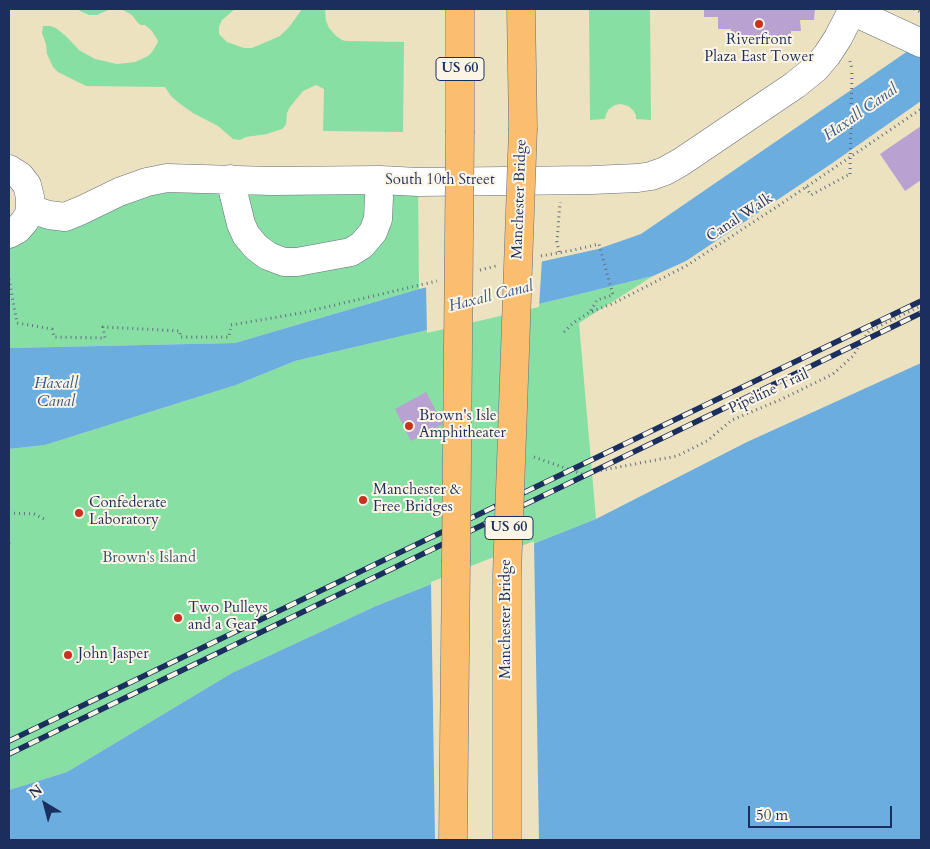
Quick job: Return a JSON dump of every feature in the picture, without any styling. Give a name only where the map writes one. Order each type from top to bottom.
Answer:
[{"type":"main road","name":"US 60","points":[[453,840],[460,9]]},
{"type":"main road","name":"Manchester Bridge","points":[[507,840],[507,574],[522,128],[521,9]]},
{"type":"street","points":[[852,10],[921,43]]},
{"type":"street","name":"South 10th Street","points":[[30,209],[65,217],[119,192],[147,182],[167,178],[418,182],[592,180],[651,176],[681,162],[816,68],[838,38],[852,10]]},
{"type":"street","points":[[9,169],[20,176],[27,185],[30,197],[30,209],[24,222],[18,229],[9,234]]},
{"type":"street","points":[[230,179],[241,224],[246,234],[256,247],[268,256],[284,262],[297,262],[351,252],[362,245],[373,232],[378,219],[379,197]]},
{"type":"path","points":[[914,9],[921,12]]},
{"type":"path","points":[[806,187],[811,195],[850,174],[852,69]]},
{"type":"path","name":"Canal Walk","points":[[564,332],[573,323],[590,312],[612,304],[686,266],[921,109]]},
{"type":"path","points":[[559,252],[557,242],[560,204]]},
{"type":"path","points":[[542,255],[599,244],[613,295],[597,300],[590,312]]},
{"type":"path","points":[[471,272],[500,265]]},
{"type":"path","points":[[9,278],[17,323],[52,328],[54,337],[105,338],[102,327],[180,331],[180,337],[229,337],[231,325],[300,313],[442,280]]},
{"type":"path","name":"Pipeline Trail","points":[[527,455],[582,474],[677,456],[707,441],[732,420],[782,399],[832,374],[853,356],[869,331],[921,306]]},
{"type":"path","points":[[9,513],[34,514],[44,519]]},
{"type":"green space","points":[[77,9],[116,9],[97,15],[89,15]]},
{"type":"green space","points":[[116,9],[235,9],[222,20],[219,34],[227,42],[244,48],[252,48],[280,36],[302,9],[325,9],[329,28],[342,40],[404,42],[403,132],[323,131],[324,89],[316,85],[303,91],[290,107],[287,113],[286,124],[282,129],[240,140],[233,139],[218,126],[193,113],[179,103],[165,87],[86,86],[58,72],[53,67],[47,54],[42,33],[43,26],[56,28],[79,50],[95,59],[117,64],[135,62],[148,56],[158,42],[151,30],[145,25],[138,23],[132,15],[123,10]]},
{"type":"green space","points":[[589,9],[650,9],[651,120],[636,119],[633,110],[621,104],[609,109],[605,119],[590,120]]},
{"type":"green space","points":[[418,182],[419,289],[235,343],[9,348],[9,234],[49,215],[119,192]]},
{"type":"green space","name":"Brown's Island","points":[[653,276],[579,323],[596,519],[376,606],[232,673],[67,772],[9,790],[9,449],[45,445],[236,385],[295,361]]},
{"type":"water","name":"Haxall Canal","points":[[921,42],[921,101],[686,261],[653,276],[295,361],[236,385],[45,445],[9,449],[9,348],[235,343],[419,289],[598,249],[641,234]]},
{"type":"water","points":[[921,363],[921,840],[9,840],[9,790],[67,772],[232,673],[376,606],[596,519],[747,442]]},
{"type":"pier","points":[[542,259],[539,307],[427,333],[426,285]]},
{"type":"pier","points":[[534,541],[539,840],[435,840],[431,582]]},
{"type":"building","name":"Riverfront Plaza East Tower","points":[[704,9],[815,9],[814,20],[800,20],[801,31],[791,31],[791,39],[731,40],[731,29],[718,29],[718,17],[704,17]]},
{"type":"building","points":[[921,126],[921,180],[905,191],[880,154]]},
{"type":"building","points":[[426,392],[443,424],[411,441],[395,409]]},
{"type":"railway","points":[[9,741],[921,301]]},
{"type":"railway","points":[[9,754],[921,313]]},
{"type":"place","name":"Riverfront Plaza East Tower","points":[[759,24]]},
{"type":"place","name":"Brown's Isle Amphitheater","points":[[409,426]]},
{"type":"place","name":"Manchester & Free Bridges","points":[[363,500]]},
{"type":"place","name":"Confederate Laboratory","points":[[79,513]]},
{"type":"place","name":"Two Pulleys and a Gear","points":[[178,618]]},
{"type":"place","name":"John Jasper","points":[[68,655]]}]
